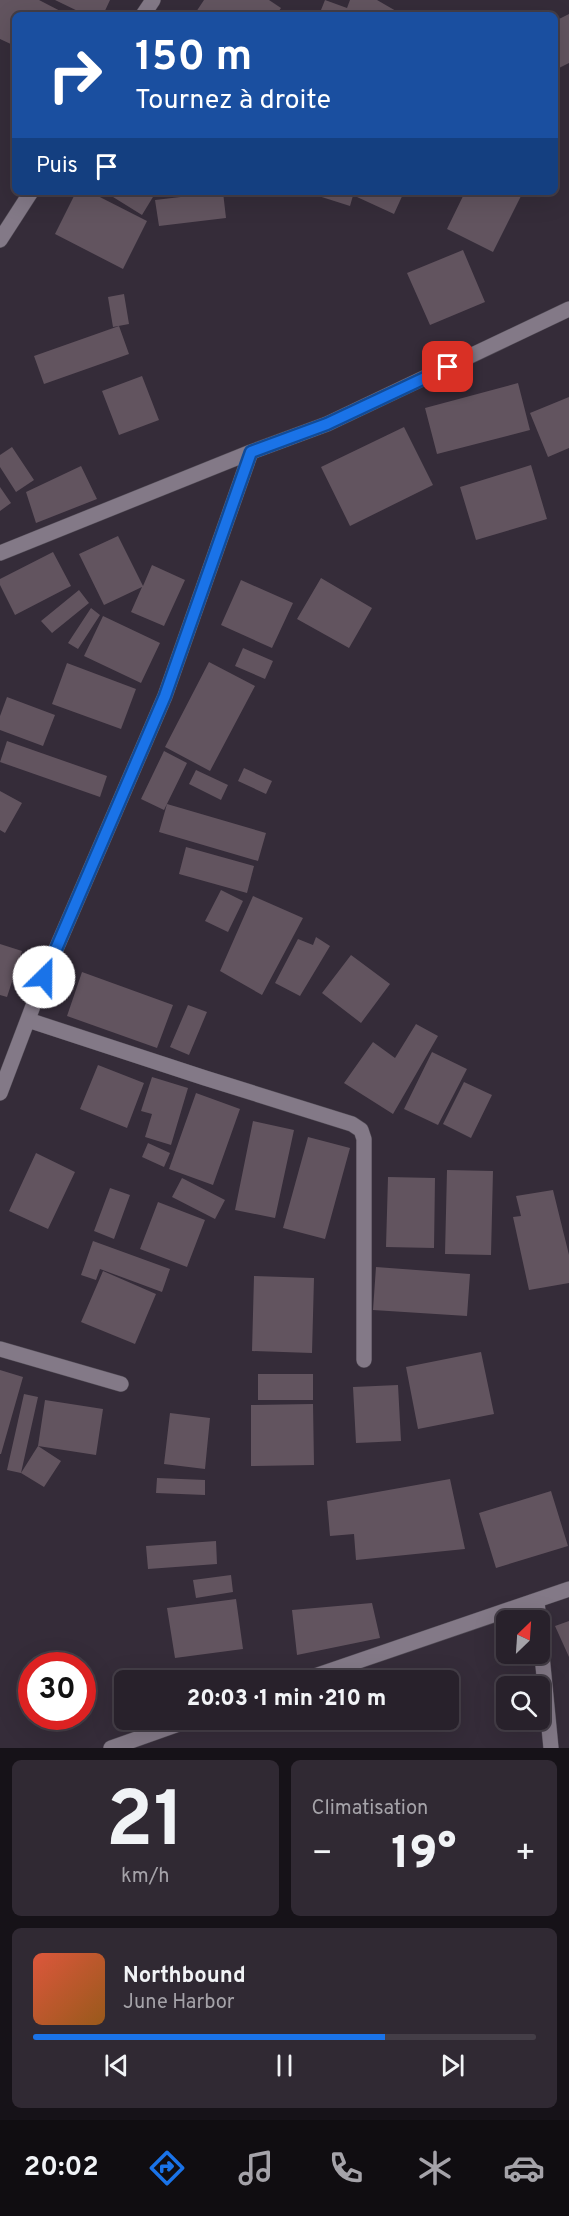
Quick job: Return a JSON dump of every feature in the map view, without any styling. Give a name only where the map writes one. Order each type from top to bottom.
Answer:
[{"type":"street","points":[[0,240],[29,195]]},
{"type":"street","points":[[0,553],[251,452],[327,424],[569,309]]},
{"type":"street","points":[[0,1093],[44,977],[165,696],[251,452]]},
{"type":"street","points":[[28,1020],[352,1124],[361,1130],[364,1139],[364,1360]]},
{"type":"street","points":[[0,1349],[121,1384]]},
{"type":"street","points":[[333,1670],[537,1602],[569,1589]]},
{"type":"street","points":[[537,1602],[537,1610]]},
{"type":"street","points":[[543,1664],[551,1748]]},
{"type":"street","points":[[111,1748],[162,1730]]},
{"type":"building","points":[[0,0],[39,0],[62,12],[12,12],[12,45],[0,39]]},
{"type":"building","points":[[55,0],[110,0],[104,12],[80,12]]},
{"type":"building","points":[[204,0],[269,0],[281,8],[278,12],[196,12]]},
{"type":"building","points":[[325,0],[347,8],[350,0],[377,0],[398,12],[320,12]]},
{"type":"building","points":[[569,14],[569,63],[558,68],[558,20]]},
{"type":"building","points":[[74,195],[96,195],[147,221],[123,269],[55,234]]},
{"type":"building","points":[[110,195],[154,195],[142,215]]},
{"type":"building","points":[[198,195],[223,195],[226,218],[159,226],[155,200]]},
{"type":"building","points":[[315,195],[353,195],[350,206]]},
{"type":"building","points":[[358,195],[403,195],[394,214],[357,197]]},
{"type":"building","points":[[464,195],[522,195],[493,252],[447,229]]},
{"type":"building","points":[[463,250],[485,302],[430,325],[407,273]]},
{"type":"building","points":[[124,294],[129,324],[113,327],[108,297]]},
{"type":"building","points":[[119,326],[129,354],[44,384],[34,356]]},
{"type":"building","points":[[142,376],[159,420],[119,435],[102,391]]},
{"type":"building","points":[[518,383],[530,430],[437,454],[425,408]]},
{"type":"building","points":[[569,397],[569,448],[548,457],[530,413]]},
{"type":"building","points":[[404,427],[433,485],[350,526],[321,467]]},
{"type":"building","points":[[12,447],[34,480],[16,492],[0,467],[0,455]]},
{"type":"building","points":[[531,465],[547,519],[476,540],[460,487]]},
{"type":"building","points":[[81,466],[97,499],[36,523],[26,492]]},
{"type":"building","points":[[0,487],[11,503],[0,511]]},
{"type":"building","points":[[118,536],[143,586],[152,565],[185,580],[164,626],[131,612],[142,587],[104,605],[79,554]]},
{"type":"building","points":[[53,552],[71,586],[15,615],[0,585],[0,579]]},
{"type":"building","points":[[321,578],[372,608],[349,648],[297,619]]},
{"type":"building","points":[[241,580],[293,603],[272,648],[221,625]]},
{"type":"building","points":[[79,590],[89,603],[52,633],[41,621]]},
{"type":"building","points":[[91,608],[100,615],[78,649],[68,643]]},
{"type":"building","points":[[103,616],[160,643],[141,683],[84,656]]},
{"type":"building","points":[[243,648],[273,661],[265,679],[235,666]]},
{"type":"building","points":[[209,662],[255,686],[210,771],[165,747]]},
{"type":"building","points":[[67,663],[136,689],[121,729],[52,704]]},
{"type":"building","points":[[7,697],[55,715],[43,746],[0,730],[0,716]]},
{"type":"building","points":[[7,741],[107,776],[100,797],[0,762]]},
{"type":"building","points":[[164,751],[187,763],[164,810],[141,799]]},
{"type":"building","points":[[244,768],[272,781],[266,794],[238,781]]},
{"type":"building","points":[[196,770],[228,785],[221,800],[189,784]]},
{"type":"building","points":[[0,791],[22,803],[5,833],[0,830]]},
{"type":"building","points":[[167,804],[266,833],[258,861],[159,832]]},
{"type":"building","points":[[186,847],[254,866],[247,893],[179,874]]},
{"type":"building","points":[[221,890],[243,901],[228,932],[205,921]]},
{"type":"building","points":[[253,896],[303,918],[262,995],[220,971]]},
{"type":"building","points":[[316,937],[330,946],[300,996],[275,983],[298,939],[313,945]]},
{"type":"building","points":[[0,944],[22,951],[7,997],[0,995]]},
{"type":"building","points":[[351,955],[390,984],[361,1023],[322,993]]},
{"type":"building","points":[[82,972],[173,1005],[157,1048],[67,1016]]},
{"type":"building","points":[[188,1005],[207,1012],[189,1055],[170,1047]]},
{"type":"building","points":[[416,1024],[438,1036],[393,1114],[344,1083],[373,1042],[395,1058]]},
{"type":"building","points":[[432,1052],[467,1069],[438,1125],[404,1109]]},
{"type":"building","points":[[98,1065],[144,1083],[127,1128],[80,1109]]},
{"type":"building","points":[[152,1077],[188,1088],[171,1145],[145,1137],[152,1114],[141,1111]]},
{"type":"building","points":[[464,1082],[492,1095],[471,1138],[443,1124]]},
{"type":"building","points":[[196,1093],[240,1109],[213,1185],[169,1169]]},
{"type":"building","points":[[253,1121],[294,1130],[275,1218],[235,1210]]},
{"type":"building","points":[[308,1137],[350,1148],[325,1239],[283,1228]]},
{"type":"building","points":[[148,1143],[170,1153],[164,1167],[142,1157]]},
{"type":"building","points":[[36,1153],[75,1172],[48,1229],[9,1211]]},
{"type":"building","points":[[447,1170],[493,1171],[491,1255],[445,1254]]},
{"type":"building","points":[[388,1177],[435,1178],[434,1248],[386,1247]]},
{"type":"building","points":[[182,1178],[225,1200],[215,1219],[172,1197]]},
{"type":"building","points":[[110,1188],[130,1195],[114,1239],[94,1231]]},
{"type":"building","points":[[553,1190],[569,1255],[569,1283],[529,1290],[513,1217],[521,1216],[516,1196]]},
{"type":"building","points":[[158,1202],[205,1220],[187,1267],[140,1249]]},
{"type":"building","points":[[93,1241],[170,1269],[162,1292],[100,1269],[96,1280],[81,1275]]},
{"type":"building","points":[[376,1267],[470,1274],[467,1316],[373,1310]]},
{"type":"building","points":[[103,1271],[156,1294],[135,1344],[81,1322]]},
{"type":"building","points":[[254,1276],[314,1278],[312,1353],[252,1351]]},
{"type":"building","points":[[481,1352],[494,1414],[418,1429],[406,1367]]},
{"type":"building","points":[[0,1370],[23,1377],[1,1454],[0,1454]]},
{"type":"building","points":[[258,1374],[313,1374],[313,1400],[258,1400]]},
{"type":"building","points":[[398,1385],[401,1441],[356,1443],[353,1387]]},
{"type":"building","points":[[24,1394],[38,1397],[21,1473],[7,1470]]},
{"type":"building","points":[[45,1400],[103,1409],[96,1455],[38,1446]]},
{"type":"building","points":[[313,1404],[314,1465],[251,1466],[251,1405]]},
{"type":"building","points":[[170,1413],[210,1418],[205,1469],[164,1464]]},
{"type":"building","points":[[38,1446],[61,1461],[44,1487],[21,1473]]},
{"type":"building","points":[[157,1478],[205,1480],[205,1495],[156,1493]]},
{"type":"building","points":[[450,1479],[465,1549],[356,1560],[354,1534],[330,1536],[327,1501]]},
{"type":"building","points":[[551,1491],[568,1546],[496,1568],[479,1513]]},
{"type":"building","points":[[216,1541],[217,1564],[148,1569],[146,1546]]},
{"type":"building","points":[[231,1575],[233,1592],[196,1598],[193,1580]]},
{"type":"building","points":[[236,1599],[243,1649],[175,1658],[167,1608]]},
{"type":"building","points":[[372,1603],[380,1638],[297,1655],[292,1610]]},
{"type":"building","points":[[569,1621],[569,1657],[555,1626]]},
{"type":"route","points":[[44,977],[165,696],[251,452],[327,424],[448,367]]}]
